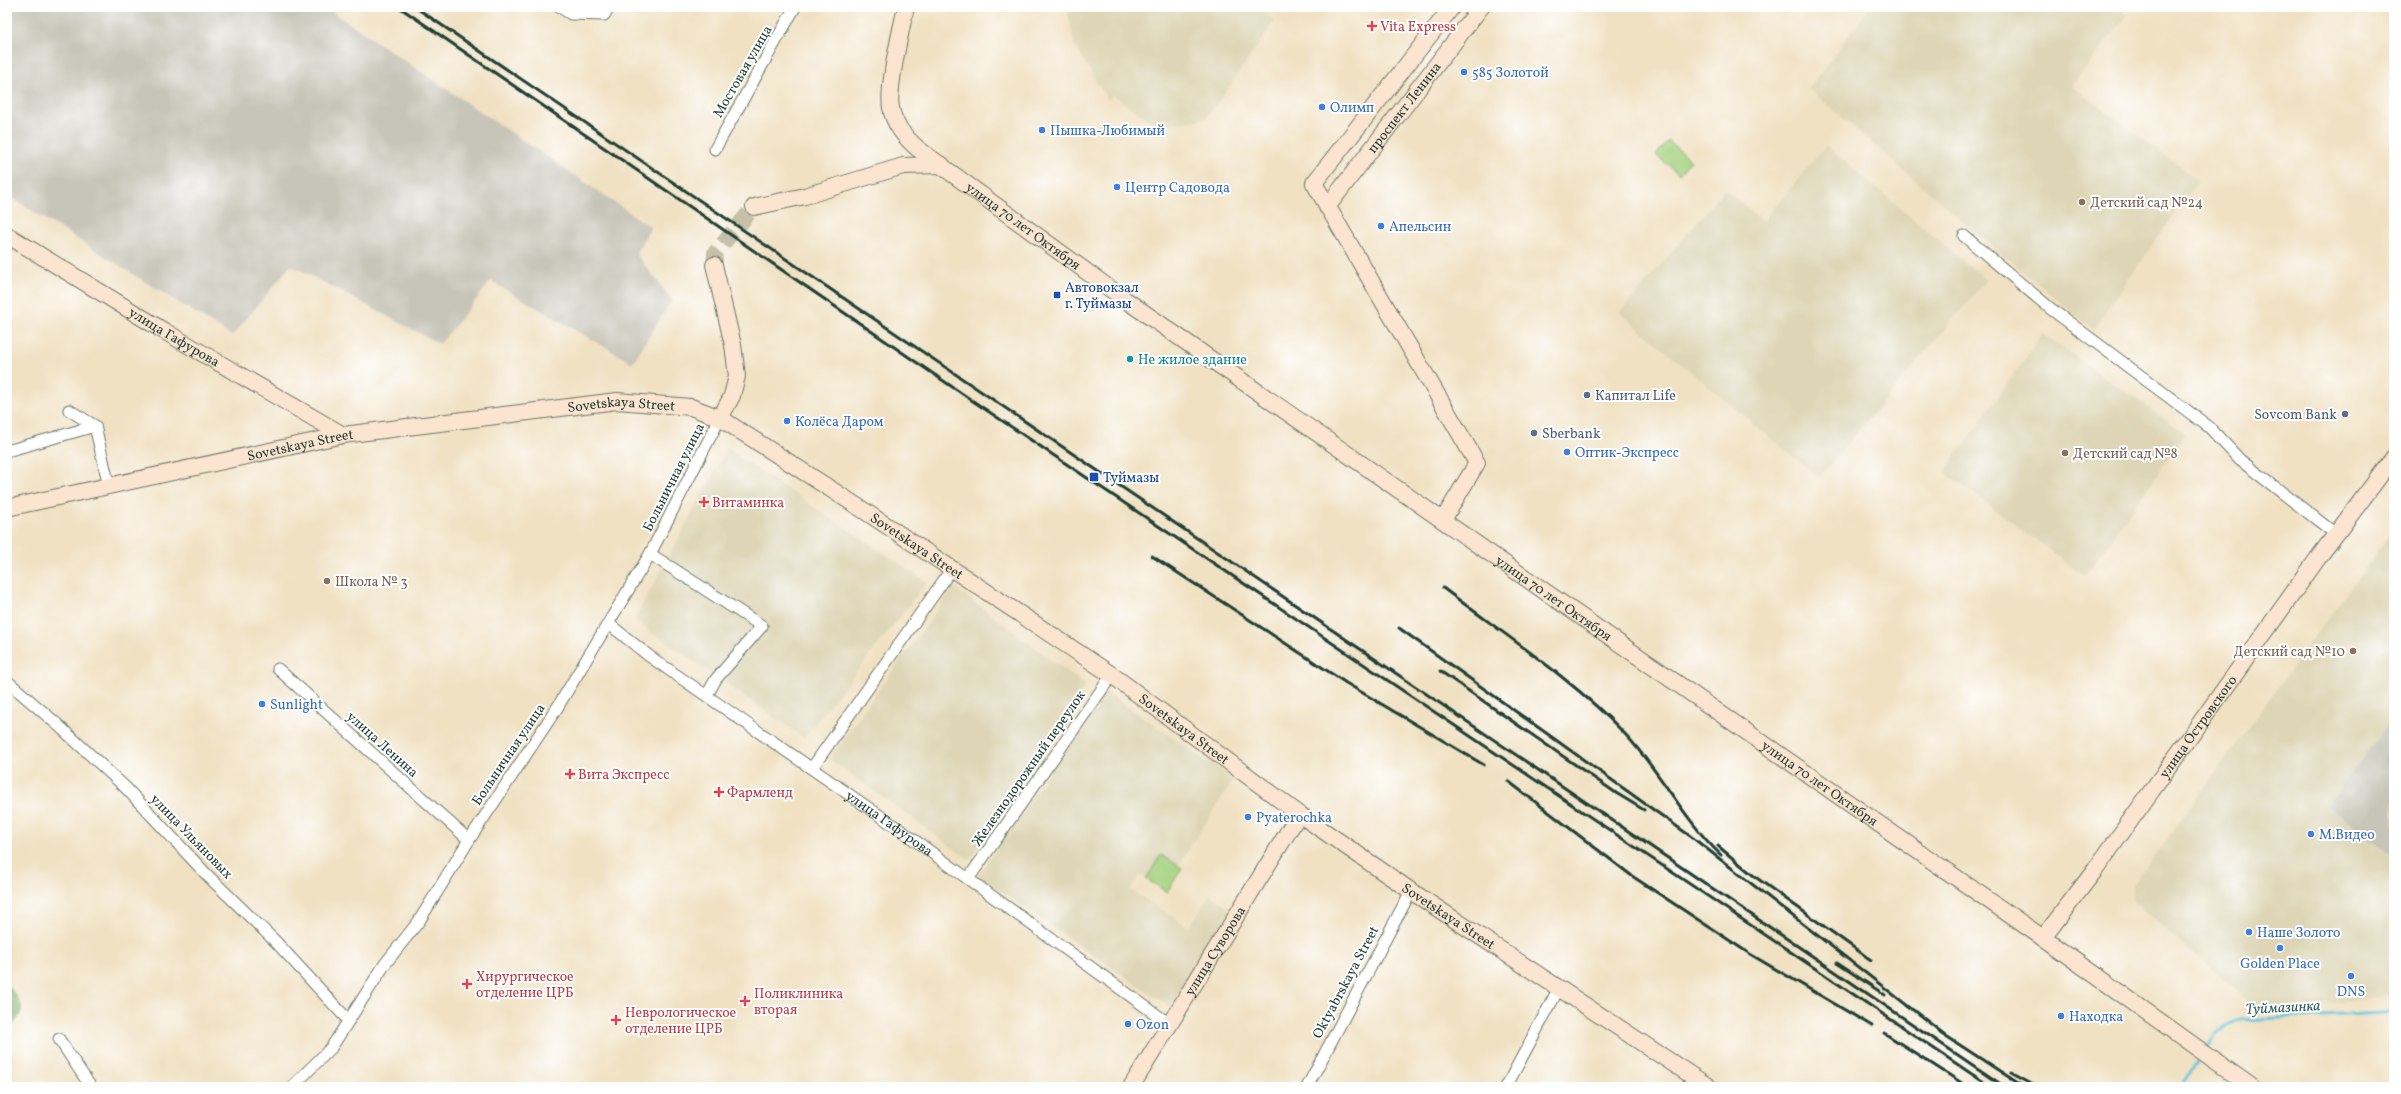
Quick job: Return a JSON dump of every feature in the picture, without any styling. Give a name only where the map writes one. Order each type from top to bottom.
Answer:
[{"type":"main road","name":"улица 70 лет Октября","points":[[906,7],[891,85],[890,107],[897,126],[917,148],[1120,296],[2043,938],[2252,1087]]},
{"type":"main road","name":"проспект Ленина","points":[[1452,7],[1314,182],[1327,207],[1481,7]]},
{"type":"main road","points":[[754,207],[805,196],[903,166],[942,165]]},
{"type":"main road","points":[[1327,207],[1477,462],[1443,520]]},
{"type":"main road","name":"улица Гафурова","points":[[7,236],[164,331],[343,435]]},
{"type":"main road","points":[[714,265],[733,345],[736,376],[732,396],[720,418]]},
{"type":"main road","name":"Sovetskaya Street","points":[[7,508],[343,435],[617,401],[691,407],[720,418],[857,506],[951,570],[1112,675],[1299,814],[1411,891],[1709,1087]]},
{"type":"main road","name":"улица Островского","points":[[2043,938],[2096,870],[2394,457]]},
{"type":"main road","name":"улица Суворова","points":[[1131,1087],[1168,1023],[1299,814]]},
{"type":"street","points":[[560,7],[571,14],[606,11]]},
{"type":"street","name":"Мостовая улица","points":[[715,149],[795,7]]},
{"type":"street","points":[[1964,236],[2051,309],[2209,427],[2240,460],[2337,535]]},
{"type":"street","points":[[69,410],[95,426],[109,486]]},
{"type":"street","name":"Больничная улица","points":[[292,1087],[331,1048],[385,964],[419,921],[469,840],[507,785],[609,624],[650,554],[720,418]]},
{"type":"street","points":[[7,451],[95,426]]},
{"type":"street","points":[[650,554],[762,626],[716,679],[707,696]]},
{"type":"street","points":[[812,768],[951,570]]},
{"type":"street","name":"улица Гафурова","points":[[609,624],[649,656],[968,878],[1168,1023]]},
{"type":"street","name":"улица Ленина","points":[[278,669],[469,840]]},
{"type":"street","name":"Железнодорожный переулок","points":[[968,878],[1112,675]]},
{"type":"street","name":"улица Ульяновых","points":[[7,681],[124,787],[348,1020]]},
{"type":"street","name":"Oktyabrskaya Street","points":[[1307,1087],[1411,891]]},
{"type":"street","points":[[1506,1087],[1559,988]]},
{"type":"street","points":[[59,1038],[91,1087]]},
{"type":"shaded area","points":[[7,7],[325,7],[651,227],[636,254],[672,300],[632,363],[491,281],[440,344],[291,265],[232,336],[7,195]]},
{"type":"shaded area","points":[[1067,7],[1257,7],[1275,21],[1206,119],[1157,126],[1112,94],[1108,100],[1075,46]]},
{"type":"shaded area","points":[[1870,7],[2118,7],[2127,15],[2072,86],[2198,181],[2093,329],[1965,223],[1809,89]]},
{"type":"shaded area","points":[[1826,146],[1986,280],[1819,478],[1620,313],[1725,189],[1763,221]]},
{"type":"shaded area","name":"Детский сад №8","points":[[2043,334],[2186,434],[2085,576],[1944,472]]},
{"type":"shaded area","points":[[727,449],[927,582],[804,738],[634,620]]},
{"type":"shaded area","points":[[2394,529],[2394,741],[2327,806],[2394,857],[2394,995],[2262,1013],[2133,901],[2133,885]]},
{"type":"shaded area","points":[[954,587],[1085,685],[970,860],[829,759]]},
{"type":"shaded area","points":[[1104,691],[1234,779],[1178,866],[1161,855],[1146,879],[1140,875],[1130,890],[1189,927],[1210,895],[1232,910],[1170,1007],[978,876]]},
{"type":"shaded area","points":[[2394,716],[2394,857],[2327,806]]},
{"type":"green space","points":[[1668,141],[1691,160],[1679,174],[1656,155]]},
{"type":"green space","points":[[1161,855],[1182,868],[1167,892],[1146,879]]},
{"type":"green space","points":[[7,984],[20,1004],[21,1012],[7,1032]]},
{"type":"waterway","name":"Туймазинка","points":[[2206,1048],[2220,1031],[2239,1020],[2386,1013],[2394,1010]]},
{"type":"waterway","name":"Туймазинка","points":[[2180,1087],[2201,1056]]},
{"type":"tunnel","points":[[714,265],[715,253],[754,207]]},
{"type":"railway","points":[[399,7],[967,397],[1991,1087]]},
{"type":"railway","points":[[415,7],[2005,1087]]},
{"type":"railway","points":[[1152,556],[1346,683],[1484,765]]},
{"type":"railway","points":[[1443,588],[1561,676],[1605,714],[1638,748],[1695,827],[1721,855]]},
{"type":"railway","points":[[1399,628],[1693,838],[1945,1035]]},
{"type":"railway","points":[[1440,671],[1616,793],[1644,810]]},
{"type":"railway","points":[[1508,781],[1632,876],[1750,954],[1872,1026]]},
{"type":"railway","points":[[1718,846],[1754,876],[1871,960]]},
{"type":"railway","points":[[1837,963],[1885,995]]},
{"type":"railway","points":[[1940,1032],[2024,1087]]},
{"type":"railway","points":[[1884,1033],[1968,1087]]},
{"type":"railway","points":[[2011,1073],[2037,1087]]},
{"type":"place","name":"Vita Express","points":[[1372,26]]},
{"type":"place","name":"585 Золотой","points":[[1464,72]]},
{"type":"place","name":"Олимп","points":[[1322,107]]},
{"type":"place","name":"Пышка-Любимый","points":[[1042,130]]},
{"type":"place","name":"Центр Садовода","points":[[1117,187]]},
{"type":"place","name":"Детский сад №24","points":[[2082,202]]},
{"type":"place","name":"Апельсин","points":[[1381,226]]},
{"type":"place","name":"Автовокзал г. Туймазы","points":[[1057,295]]},
{"type":"place","name":"Не жилое здание","points":[[1130,359]]},
{"type":"place","name":"Капитал Life","points":[[1587,395]]},
{"type":"place","name":"Sovcom Bank","points":[[2345,414]]},
{"type":"place","name":"Колёса Даром","points":[[787,421]]},
{"type":"place","name":"Sberbank","points":[[1534,433]]},
{"type":"place","name":"Оптик-Экспресс","points":[[1567,452]]},
{"type":"place","name":"Детский сад №8","points":[[2065,453]]},
{"type":"place","name":"Туймазы","points":[[1094,477]]},
{"type":"place","name":"Витаминка","points":[[704,502]]},
{"type":"place","name":"Школа № 3","points":[[327,581]]},
{"type":"place","name":"Детский сад №10","points":[[2353,651]]},
{"type":"place","name":"Sunlight","points":[[262,704]]},
{"type":"place","name":"Вита Экспресс","points":[[570,774]]},
{"type":"place","name":"Фармленд","points":[[719,792]]},
{"type":"place","name":"Pyaterochka","points":[[1248,817]]},
{"type":"place","name":"М.Видео","points":[[2311,834]]},
{"type":"place","name":"Наше Золото","points":[[2249,932]]},
{"type":"place","name":"Golden Place","points":[[2280,948]]},
{"type":"place","name":"DNS","points":[[2351,976]]},
{"type":"place","name":"Хирургическое отделение ЦРБ","points":[[467,984]]},
{"type":"place","name":"Поликлиника вторая","points":[[745,1001]]},
{"type":"place","name":"Находка","points":[[2061,1016]]},
{"type":"place","name":"Неврологическое отделение ЦРБ","points":[[616,1020]]},
{"type":"place","name":"Ozon","points":[[1128,1024]]}]
